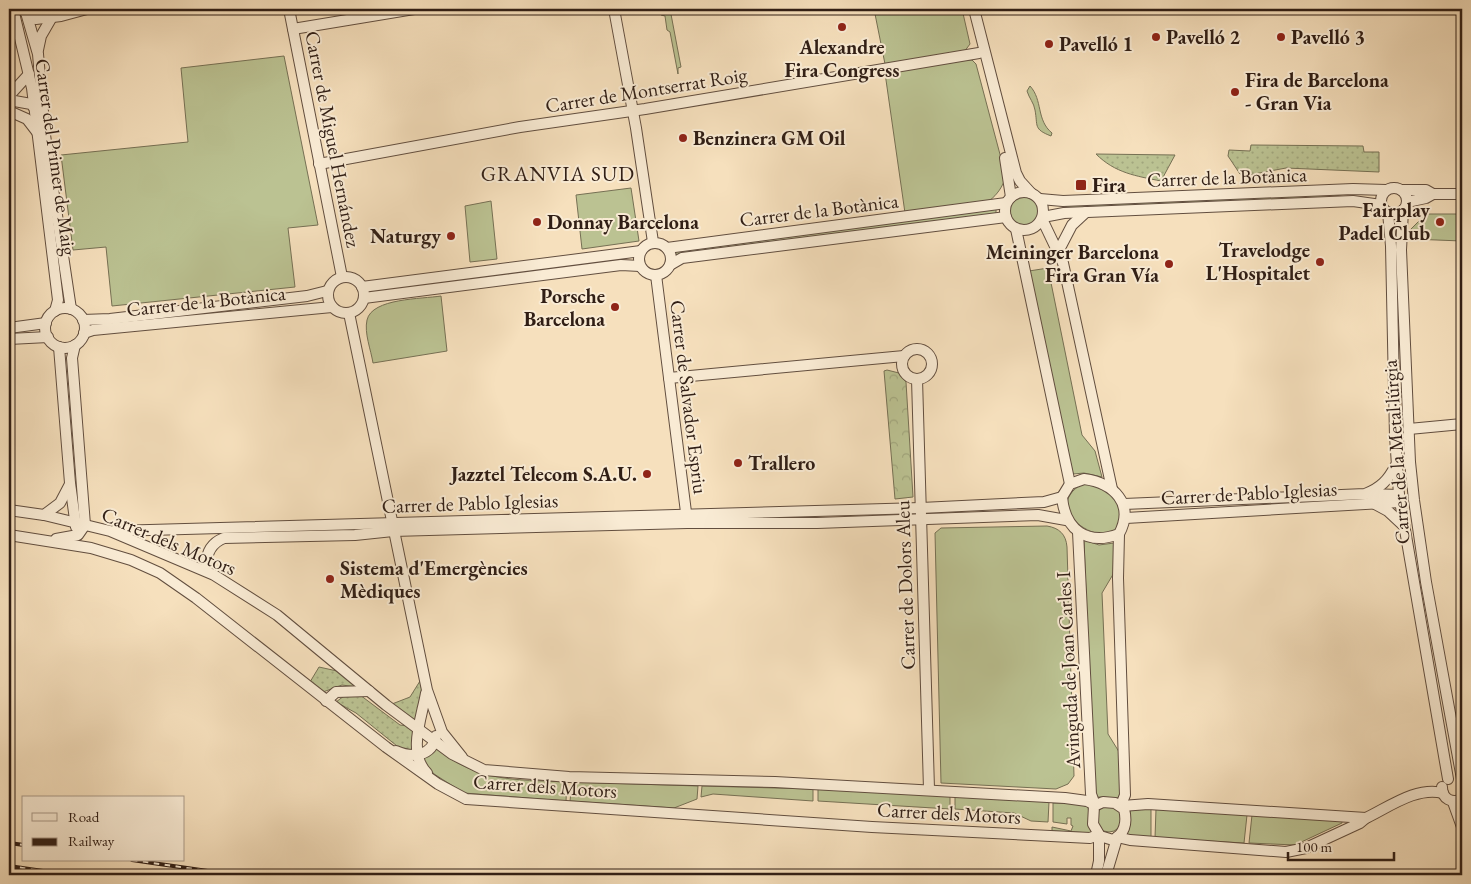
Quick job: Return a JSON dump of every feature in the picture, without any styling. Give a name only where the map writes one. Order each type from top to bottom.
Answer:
[{"type":"street","name":"Carrer del Primer de Maig","points":[[13,9],[25,54],[41,134],[71,309]]},
{"type":"street","points":[[25,54],[30,46],[27,15],[87,9]]},
{"type":"street","name":"Carrer de Miguel Hernández","points":[[289,9],[342,276]]},
{"type":"street","points":[[293,29],[414,9]]},
{"type":"street","points":[[614,9],[633,110],[653,242]]},
{"type":"street","points":[[968,9],[1008,168],[1009,200],[1006,216],[1009,224],[1016,229],[1031,229],[1042,218]]},
{"type":"street","points":[[974,9],[1016,173],[1020,181],[1040,200],[1043,206],[1042,218],[1059,250],[1112,489]]},
{"type":"street","points":[[38,54],[41,36],[53,13]]},
{"type":"street","name":"Carrer del Primer de Maig","points":[[27,15],[38,54],[41,134],[58,300],[55,310]]},
{"type":"street","name":"Carrer de Montserrat Roig","points":[[319,164],[520,127],[978,53]]},
{"type":"street","points":[[9,96],[29,74]]},
{"type":"street","points":[[9,100],[25,102],[34,106]]},
{"type":"street","points":[[9,111],[27,119],[41,134]]},
{"type":"street","points":[[1433,194],[1405,206],[1396,214],[1385,209],[1382,197],[1386,190],[1392,188],[1426,190],[1433,194],[1462,194]]},
{"type":"street","name":"Carrer de la Botànica","points":[[1040,200],[1063,201],[1353,189],[1386,190]]},
{"type":"street","points":[[1405,206],[1406,190]]},
{"type":"street","points":[[1009,200],[1018,192],[1031,193]]},
{"type":"street","name":"Carrer de la Botànica","points":[[667,248],[1009,200]]},
{"type":"street","name":"Carrer de la Botànica","points":[[1042,218],[1086,212],[1363,201],[1385,209]]},
{"type":"street","name":"Carrer de la Metal·lúrgia","points":[[1405,206],[1401,250],[1410,462],[1416,522],[1462,779]]},
{"type":"street","name":"Carrer de la Metal·lúrgia","points":[[1385,209],[1391,250],[1398,497],[1448,779]]},
{"type":"street","points":[[1059,250],[1072,225],[1086,212]]},
{"type":"street","name":"Carrer de la Botànica","points":[[670,265],[682,258],[702,255],[1006,216]]},
{"type":"street","points":[[1016,229],[1070,484]]},
{"type":"street","points":[[640,251],[638,257],[640,266],[646,273],[662,274],[670,265],[671,256],[667,248],[653,242]]},
{"type":"street","points":[[362,287],[640,251],[653,242]]},
{"type":"street","points":[[364,298],[621,265],[640,266]]},
{"type":"street","name":"Carrer de Salvador Espriu","points":[[656,275],[687,518]]},
{"type":"street","points":[[342,276],[355,279],[362,287],[364,298],[360,306],[350,312],[340,312],[332,307],[328,299],[328,290],[331,283],[342,276]]},
{"type":"street","name":"Carrer de la Botànica","points":[[83,320],[110,319],[307,296],[328,290]]},
{"type":"street","name":"Carrer de la Botànica","points":[[84,332],[332,307]]},
{"type":"street","points":[[78,535],[80,523],[72,358],[75,345],[84,332],[83,320],[71,309],[55,310],[46,323],[48,337],[59,347],[70,483],[80,523]]},
{"type":"street","points":[[350,312],[426,690],[442,732],[467,763]]},
{"type":"street","points":[[9,328],[46,323]]},
{"type":"street","points":[[9,339],[48,337]]},
{"type":"street","points":[[59,347],[75,345]]},
{"type":"street","points":[[669,378],[904,356],[917,349],[923,351],[932,362],[928,374],[917,379],[908,377],[902,369],[904,356]]},
{"type":"street","name":"Carrer de Dolors Aleu","points":[[917,379],[928,789]]},
{"type":"street","points":[[1409,430],[1462,424]]},
{"type":"street","points":[[1398,497],[1410,462]]},
{"type":"street","name":"Carrer de Pablo Iglesias","points":[[1365,494],[1377,490],[1384,484],[1396,464]]},
{"type":"street","points":[[1106,875],[1117,838],[1126,822],[1121,806],[1125,795],[1118,578],[1119,534],[1126,518],[1124,504],[1112,489],[1094,480],[1084,479],[1070,484],[1062,497],[1066,520],[1078,532],[1094,538],[1107,538],[1119,534]]},
{"type":"street","points":[[44,515],[60,503],[70,483]]},
{"type":"street","name":"Carrer de Pablo Iglesias","points":[[1124,504],[1365,494],[1398,497]]},
{"type":"street","name":"Carrer de Pablo Iglesias","points":[[687,518],[860,521],[921,513],[1044,502],[1062,497]]},
{"type":"street","name":"Carrer de Pablo Iglesias","points":[[1126,518],[1374,504],[1398,497]]},
{"type":"street","points":[[1374,504],[1388,511],[1403,525]]},
{"type":"street","points":[[860,521],[861,509]]},
{"type":"street","name":"Carrer de Pablo Iglesias","points":[[110,531],[392,527],[687,518],[861,509],[921,513],[1045,515],[1066,520]]},
{"type":"street","name":"Carrer dels Motors","points":[[9,510],[44,515],[110,531],[207,571],[243,591],[278,615],[369,691],[435,741],[467,763],[491,772],[569,777],[775,782],[928,789],[1058,797],[1087,800],[1095,805]]},
{"type":"street","points":[[831,510],[832,522]]},
{"type":"street","points":[[1401,513],[1416,522]]},
{"type":"street","name":"Carrer de Pablo Iglesias","points":[[207,571],[206,559],[210,549],[224,538],[354,534],[392,527]]},
{"type":"street","name":"Avinguda de Joan Carles I","points":[[1078,532],[1091,794],[1095,805]]},
{"type":"street","name":"Carrer dels Motors","points":[[9,535],[91,548],[131,560],[160,573],[196,598],[386,747],[438,784],[466,799],[872,826],[1090,838],[1099,835]]},
{"type":"street","points":[[47,540],[78,535]]},
{"type":"street","points":[[78,535],[91,548]]},
{"type":"street","points":[[426,690],[417,756],[423,769],[438,784]]},
{"type":"street","points":[[326,701],[336,692],[369,691]]},
{"type":"street","points":[[386,747],[403,754],[417,756],[428,750],[435,741],[436,720]]},
{"type":"street","points":[[1124,770],[1132,793],[1138,799],[1148,804]]},
{"type":"street","points":[[1462,779],[1457,777],[1448,779],[1443,784],[1443,793],[1446,798],[1457,800],[1462,827]]},
{"type":"street","points":[[1099,835],[1109,839],[1117,838],[1291,852],[1306,848],[1419,793],[1430,790],[1443,793]]},
{"type":"street","points":[[1096,875],[1099,862],[1099,835],[1092,819],[1095,805],[1103,802],[1121,806],[1148,804],[1366,818]]},
{"type":"green space","points":[[661,9],[670,9],[681,67],[678,68],[678,74],[670,32],[667,30],[665,16],[661,15]]},
{"type":"green space","points":[[874,9],[962,9],[970,44],[964,52],[885,64]]},
{"type":"green space","points":[[284,56],[318,225],[288,228],[295,287],[112,306],[106,247],[73,250],[61,155],[188,142],[181,68]]},
{"type":"green space","points":[[972,60],[976,64],[1006,177],[995,196],[989,201],[905,213],[885,73]]},
{"type":"green space","points":[[1030,86],[1037,97],[1041,116],[1052,133],[1051,136],[1041,131],[1037,126],[1034,107],[1027,91]]},
{"type":"green space","points":[[1251,145],[1363,146],[1364,152],[1379,152],[1379,172],[1286,168],[1249,175],[1240,174],[1228,156],[1229,150],[1250,151]]},
{"type":"green space","points":[[1096,154],[1175,155],[1161,181],[1118,170]]},
{"type":"green space","points":[[631,188],[639,241],[582,249],[576,195]]},
{"type":"green space","points":[[1350,193],[1326,198],[1066,209],[1066,205]]},
{"type":"green space","points":[[1024,196],[1035,200],[1039,211],[1035,222],[1024,226],[1013,222],[1009,211],[1013,200]]},
{"type":"green space","points":[[491,201],[497,259],[470,262],[465,206]]},
{"type":"green space","points":[[996,209],[996,214],[676,255],[675,250]]},
{"type":"green space","name":"Fairplay Padel Club","points":[[1426,214],[1462,214],[1462,241],[1411,239],[1411,229]]},
{"type":"green space","points":[[1048,268],[1082,435],[1095,451],[1102,477],[1084,473],[1073,474],[1029,271]]},
{"type":"green space","points":[[441,296],[447,351],[373,363],[366,330],[367,320],[371,313],[378,307],[399,301]]},
{"type":"green space","points":[[884,371],[899,373],[906,382],[913,497],[895,499]]},
{"type":"green space","points":[[1084,483],[1103,489],[1118,502],[1121,516],[1117,529],[1107,534],[1095,533],[1082,527],[1072,518],[1067,506],[1070,494]]},
{"type":"green space","points":[[1047,526],[1061,532],[1067,547],[1074,776],[1068,784],[1056,789],[941,783],[935,533],[941,528]]},
{"type":"green space","points":[[1084,540],[1099,545],[1114,543],[1115,571],[1102,593],[1108,734],[1121,755],[1122,795],[1119,798],[1097,797],[1093,789]]},
{"type":"green space","points":[[319,667],[337,671],[357,687],[342,685],[323,692],[310,682]]},
{"type":"green space","points":[[420,681],[422,691],[418,723],[392,704],[410,697]]},
{"type":"green space","points":[[360,695],[400,725],[408,726],[417,733],[414,753],[402,750],[356,713],[336,702],[344,696]]},
{"type":"green space","points":[[434,747],[466,767],[497,777],[567,782],[566,801],[464,793],[434,774],[421,758]]},
{"type":"green space","points":[[572,782],[698,786],[697,799],[674,808],[570,801]]},
{"type":"green space","points":[[702,786],[813,789],[813,801],[713,794],[701,797]]},
{"type":"green space","points":[[818,789],[950,796],[950,809],[818,801]]},
{"type":"green space","points":[[955,796],[1049,802],[1048,822],[1031,821],[1014,813],[955,809]]},
{"type":"green space","points":[[1053,803],[1076,803],[1088,807],[1092,833],[1052,831],[1052,827],[1071,831],[1073,826],[1071,825],[1071,818],[1067,818],[1067,824],[1053,822]]},
{"type":"green space","points":[[1109,806],[1118,810],[1122,819],[1118,828],[1109,832],[1100,828],[1096,819],[1100,810]]},
{"type":"green space","points":[[1151,809],[1151,837],[1126,836],[1130,824],[1130,810]]},
{"type":"green space","points":[[1156,809],[1247,815],[1244,843],[1155,838]]},
{"type":"green space","points":[[1252,815],[1342,821],[1342,823],[1295,845],[1249,843]]},
{"type":"railway","points":[[9,843],[22,845]]},
{"type":"railway","points":[[146,862],[235,875]]},
{"type":"railway","points":[[9,866],[70,875]]},
{"type":"place","name":"Alexandre Fira Congress","points":[[842,27]]},
{"type":"place","name":"Pavelló 2","points":[[1156,37]]},
{"type":"place","name":"Pavelló 3","points":[[1281,37]]},
{"type":"place","name":"Pavelló 1","points":[[1049,44]]},
{"type":"place","name":"Fira de Barcelona - Gran Via","points":[[1235,92]]},
{"type":"place","name":"Benzinera GM Oil","points":[[683,138]]},
{"type":"place","name":"Fira","points":[[1081,185]]},
{"type":"place","name":"Donnay Barcelona","points":[[537,222]]},
{"type":"place","name":"Fairplay Padel Club","points":[[1440,222]]},
{"type":"place","name":"Naturgy","points":[[451,236]]},
{"type":"place","name":"Travelodge L'Hospitalet","points":[[1320,262]]},
{"type":"place","name":"Meininger Barcelona Fira Gran Vía","points":[[1169,264]]},
{"type":"place","name":"Porsche Barcelona","points":[[615,307]]},
{"type":"place","name":"Trallero","points":[[738,463]]},
{"type":"place","name":"Jazztel Telecom S.A.U.","points":[[647,474]]},
{"type":"place","name":"Sistema d'Emergències Mèdiques","points":[[330,579]]},
{"type":"district","name":"GRANVIA SUD","points":[[558,173]]}]
